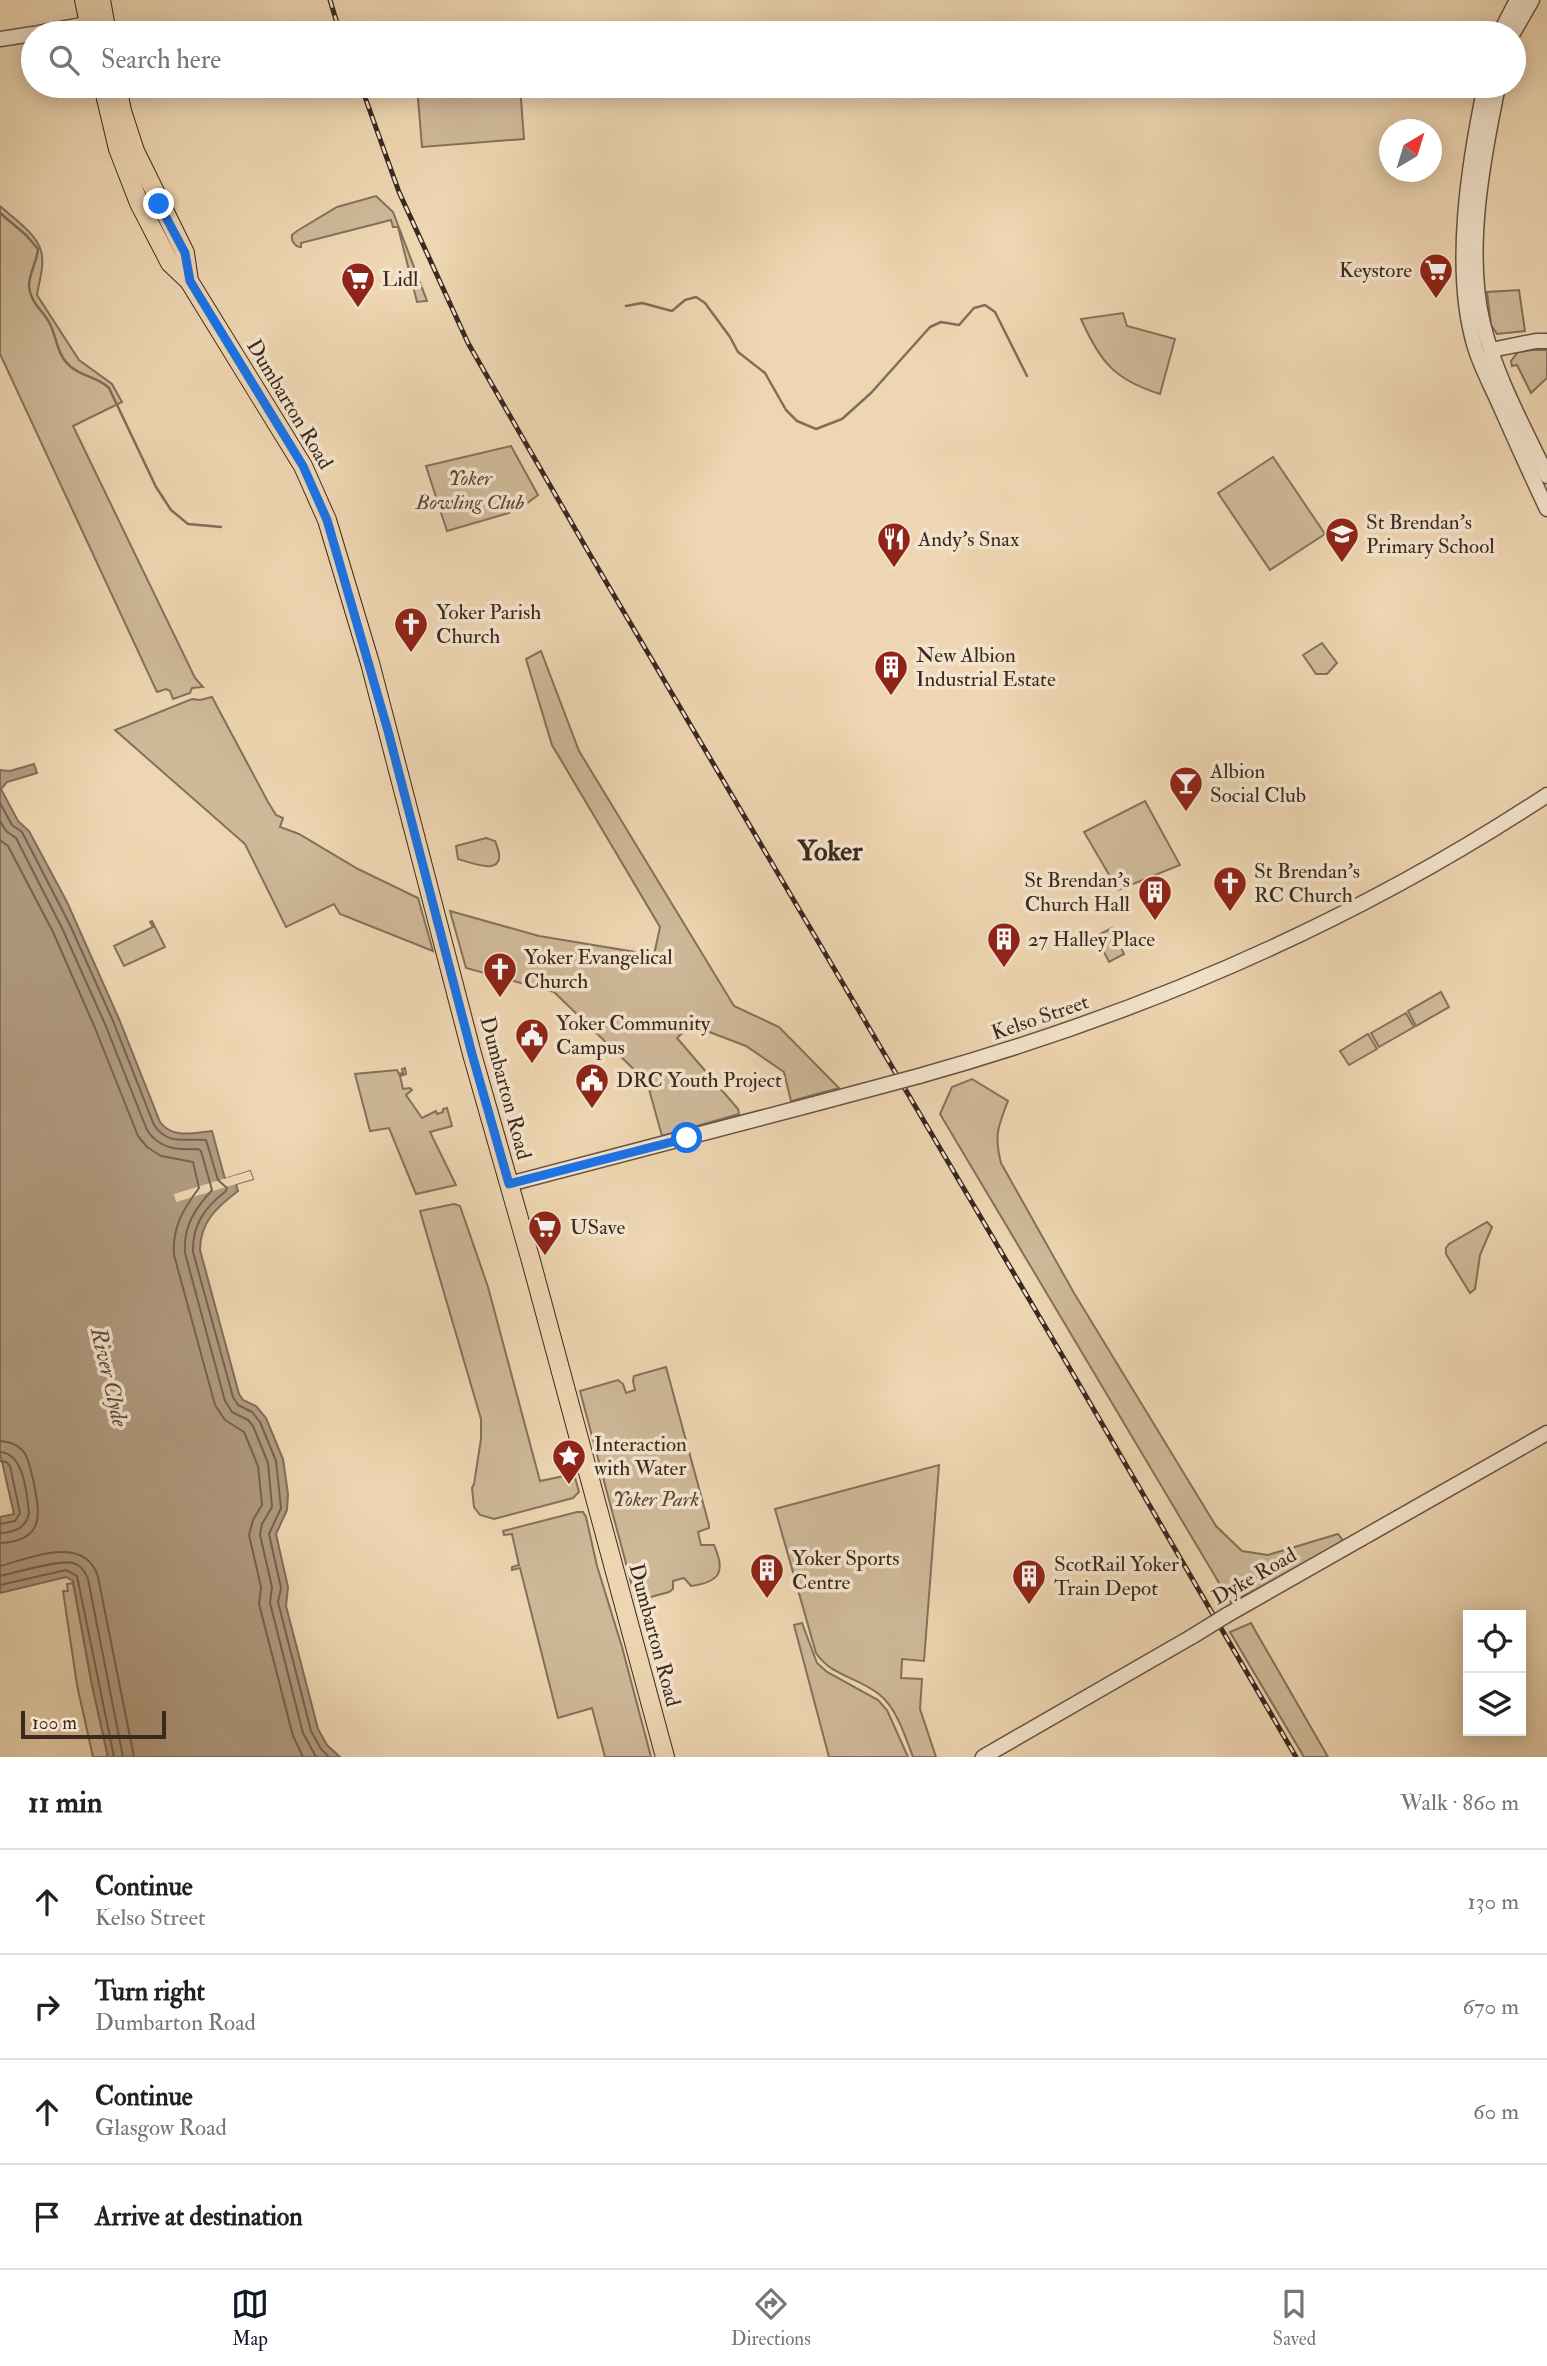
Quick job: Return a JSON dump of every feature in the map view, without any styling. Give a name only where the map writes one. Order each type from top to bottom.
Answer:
[{"type":"main road","points":[[84,0],[94,21]]},
{"type":"main road","points":[[99,21],[101,0]]},
{"type":"main road","name":"Dumbarton Road","points":[[106,98],[113,132],[150,227],[170,263],[190,281],[303,466],[323,508],[370,663],[470,1044],[665,1757]]},
{"type":"main road","points":[[119,98],[135,151],[185,253],[190,281]]},
{"type":"street","points":[[1506,21],[1517,0]]},
{"type":"street","points":[[1520,21],[1532,0]]},
{"type":"street","points":[[0,39],[21,36]]},
{"type":"street","points":[[1483,98],[1468,190],[1464,242],[1466,291],[1474,344],[1547,509]]},
{"type":"street","points":[[1496,98],[1480,192],[1476,247],[1481,312],[1497,370],[1547,476]]},
{"type":"street","points":[[1491,350],[1547,341]]},
{"type":"street","name":"Kelso Street","points":[[509,1184],[919,1076],[1021,1047],[1075,1028],[1178,989],[1261,953],[1398,884],[1547,794]]},
{"type":"street","name":"Dyke Road","points":[[984,1757],[1547,1433]]},
{"type":"green space","points":[[418,98],[521,98],[524,139],[422,147]]},
{"type":"green space","points":[[376,196],[393,212],[427,301],[417,302],[398,227],[393,227],[391,220],[301,243],[301,247],[293,241],[292,235],[297,231],[337,207]]},
{"type":"green space","points":[[0,206],[30,232],[39,245],[42,262],[37,295],[79,360],[112,384],[122,402],[73,426],[195,678],[203,687],[192,688],[190,693],[173,699],[170,691],[166,689],[157,692],[0,354]]},
{"type":"green space","points":[[1519,290],[1525,331],[1497,334],[1491,325],[1487,292]]},
{"type":"green space","points":[[1123,313],[1127,326],[1175,339],[1160,394],[1131,382],[1111,367],[1095,347],[1081,319]]},
{"type":"green space","points":[[1547,350],[1547,378],[1531,393],[1517,365],[1512,366],[1511,361],[1518,352]]},
{"type":"green space","name":"Yoker Bowling Club","points":[[511,446],[538,495],[526,504],[508,509],[509,513],[447,531],[426,466]]},
{"type":"green space","points":[[1273,457],[1325,534],[1270,570],[1218,493]]},
{"type":"green space","points":[[1322,643],[1337,663],[1327,674],[1316,674],[1303,655]]},
{"type":"green space","points":[[541,651],[579,751],[734,1006],[779,1027],[839,1088],[791,1101],[784,1072],[746,1046],[691,1025],[677,1038],[738,1109],[739,1114],[662,1136],[647,1082],[554,992],[466,968],[450,911],[539,936],[654,955],[660,927],[552,745],[526,659]]},
{"type":"green space","points":[[212,697],[268,802],[276,815],[283,818],[280,827],[299,834],[358,869],[418,898],[433,951],[340,914],[334,904],[286,927],[245,844],[115,730],[192,699]]},
{"type":"green space","points":[[1145,801],[1180,865],[1118,890],[1084,832]]},
{"type":"green space","points":[[486,838],[495,841],[499,853],[499,860],[495,865],[482,866],[458,859],[456,846]]},
{"type":"green space","points":[[152,921],[165,947],[124,966],[114,946],[153,927],[150,922]]},
{"type":"green space","points":[[1112,928],[1124,954],[1109,962],[1096,936]]},
{"type":"green space","points":[[1441,992],[1449,1007],[1416,1026],[1408,1011]]},
{"type":"green space","points":[[1406,1013],[1414,1027],[1379,1047],[1371,1033]]},
{"type":"green space","points":[[1368,1034],[1377,1049],[1349,1065],[1340,1051]]},
{"type":"green space","points":[[405,1068],[406,1074],[400,1076],[403,1089],[412,1090],[406,1095],[422,1118],[436,1111],[437,1114],[443,1112],[443,1109],[447,1108],[452,1126],[430,1132],[456,1185],[416,1194],[389,1128],[370,1131],[355,1074],[397,1070],[399,1074],[403,1073],[402,1069]]},
{"type":"green space","points":[[972,1079],[1008,1101],[998,1131],[1001,1163],[1074,1293],[1216,1526],[1242,1551],[1268,1555],[1338,1534],[1344,1542],[1231,1603],[940,1114],[952,1087]]},
{"type":"green space","points":[[454,1204],[460,1206],[488,1287],[540,1481],[574,1474],[579,1492],[573,1498],[494,1519],[480,1515],[474,1507],[472,1488],[481,1439],[481,1419],[420,1211]]},
{"type":"green space","points":[[1487,1222],[1492,1227],[1480,1255],[1475,1289],[1470,1293],[1446,1254],[1446,1248]]},
{"type":"green space","name":"Yoker Park","points":[[666,1367],[709,1525],[709,1528],[698,1532],[701,1545],[714,1545],[720,1569],[709,1582],[691,1586],[684,1578],[673,1581],[673,1589],[669,1592],[636,1601],[580,1391],[618,1380],[623,1384],[626,1393],[635,1390],[634,1376]]},
{"type":"green space","points":[[939,1465],[924,1661],[902,1659],[901,1678],[922,1679],[920,1709],[936,1757],[913,1757],[900,1723],[886,1701],[872,1689],[830,1667],[816,1653],[775,1509]]},
{"type":"green space","points":[[583,1512],[586,1517],[597,1566],[651,1757],[605,1757],[592,1708],[558,1718],[520,1568],[512,1570],[512,1567],[519,1565],[512,1534],[504,1535],[503,1531]]},
{"type":"green space","points":[[73,1583],[108,1757],[93,1757],[77,1685],[63,1591],[68,1591],[67,1584]]},
{"type":"green space","points":[[802,1623],[817,1663],[827,1672],[878,1700],[887,1710],[908,1757],[829,1757],[794,1625]]},
{"type":"green space","points":[[1251,1623],[1328,1757],[1304,1757],[1230,1632]]},
{"type":"water","name":"River Clyde","points":[[34,764],[37,773],[7,782],[1,789],[18,821],[29,831],[67,902],[119,1019],[160,1122],[177,1133],[212,1131],[225,1179],[250,1171],[253,1179],[236,1184],[238,1191],[211,1216],[203,1231],[200,1250],[239,1394],[243,1400],[256,1406],[266,1418],[283,1459],[288,1494],[287,1510],[276,1534],[288,1587],[286,1606],[318,1729],[327,1745],[340,1757],[108,1757],[73,1581],[66,1577],[0,1593],[0,1517],[14,1514],[0,1453],[0,770],[10,771]]},
{"type":"pier","points":[[250,1171],[253,1179],[176,1202],[174,1194]]},
{"type":"waterway","points":[[0,213],[38,249],[29,281],[30,292],[50,324],[66,363],[109,388],[156,487],[171,510],[188,524],[221,527]]},
{"type":"waterway","points":[[626,306],[642,303],[672,311],[685,300],[696,297],[705,303],[738,352],[765,373],[786,410],[797,421],[816,429],[842,419],[871,393],[930,327],[941,322],[959,325],[974,308],[985,305],[995,312],[1027,376]]},
{"type":"railway","points":[[330,0],[336,21]]},
{"type":"railway","points":[[365,98],[399,192],[468,343],[1296,1757]]},
{"type":"place","name":"Keystore","points":[[1436,300]]},
{"type":"place","name":"Lidl","points":[[358,309]]},
{"type":"place","name":"St Brendan's Primary School","points":[[1342,564]]},
{"type":"place","name":"Andy's Snax","points":[[894,569]]},
{"type":"place","name":"Yoker Parish Church","points":[[411,654]]},
{"type":"place","name":"New Albion Industrial Estate","points":[[891,697]]},
{"type":"place","name":"Albion Social Club","points":[[1186,813]]},
{"type":"place","name":"St Brendan's RC Church","points":[[1230,913]]},
{"type":"place","name":"St Brendan's Church Hall","points":[[1155,922]]},
{"type":"place","name":"27 Halley Place","points":[[1004,969]]},
{"type":"place","name":"Yoker Evangelical Church","points":[[500,999]]},
{"type":"place","name":"Yoker Community Campus","points":[[532,1065]]},
{"type":"place","name":"DRC Youth Project","points":[[592,1110]]},
{"type":"place","name":"USave","points":[[545,1257]]},
{"type":"place","name":"Interaction with Water","points":[[569,1486]]},
{"type":"place","name":"Yoker Sports Centre","points":[[767,1600]]},
{"type":"place","name":"ScotRail Yoker Train Depot","points":[[1029,1606]]},
{"type":"district","name":"Yoker","points":[[830,850]]},
{"type":"route","points":[[159,204],[185,253],[190,281],[303,466],[332,533],[370,663],[472,1054],[509,1184],[687,1138]]}]
